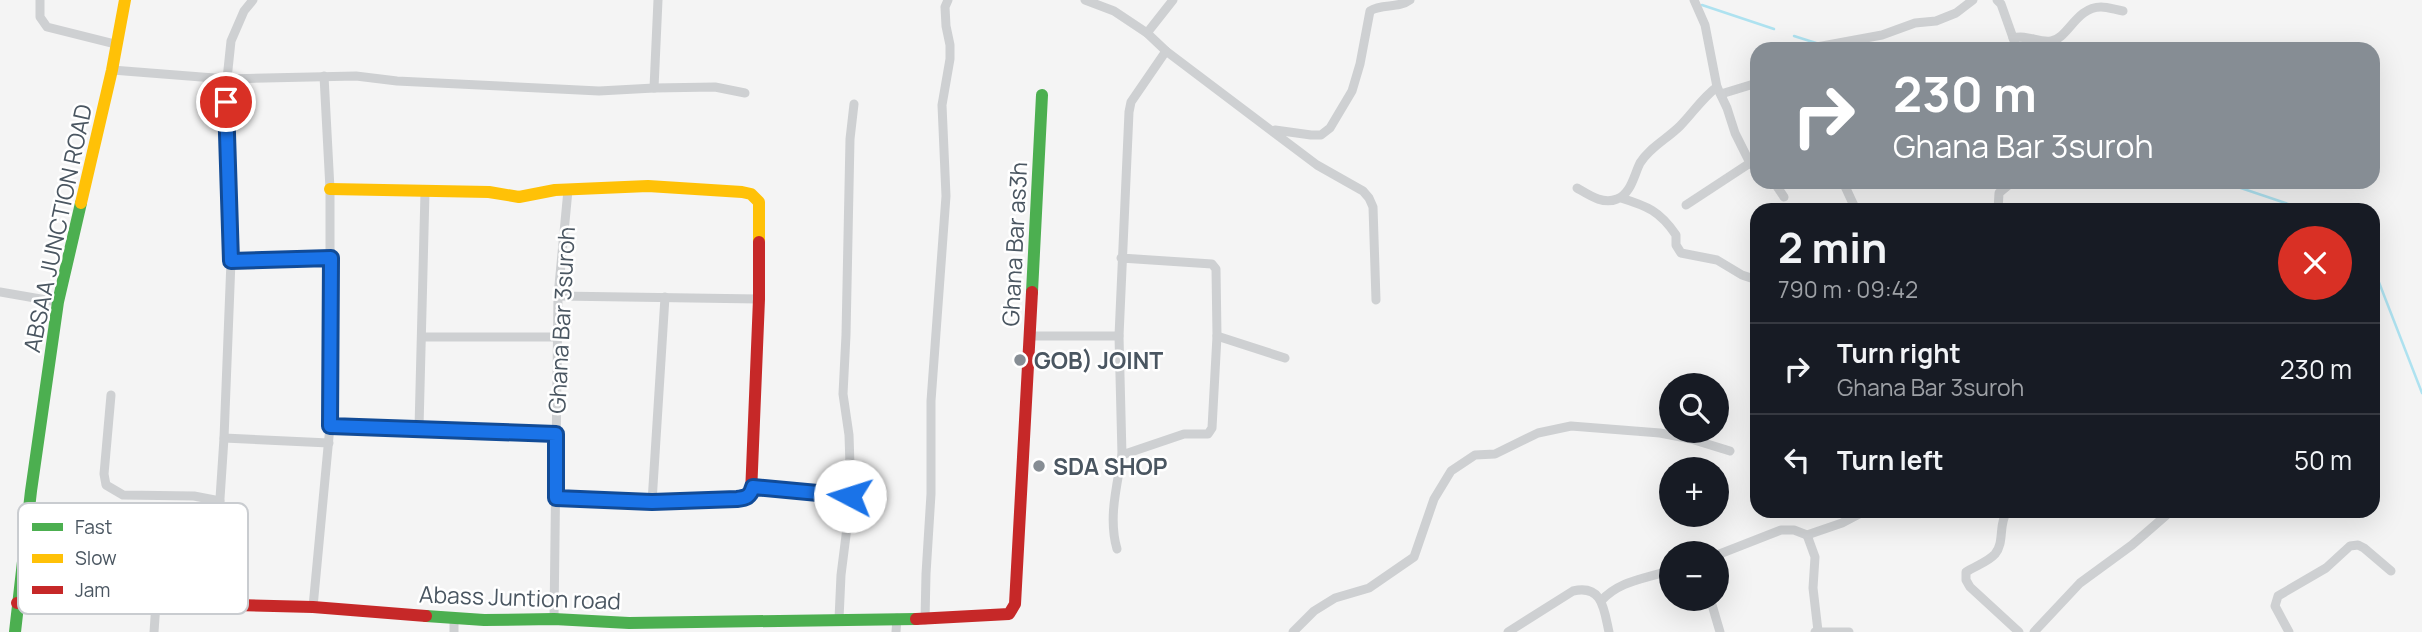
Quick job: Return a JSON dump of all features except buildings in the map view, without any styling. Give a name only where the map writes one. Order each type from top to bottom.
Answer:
[{"type":"street","points":[[40,0],[40,17],[47,27],[115,44]]},
{"type":"street","name":"ABSAA JUNCTION ROAD","points":[[30,503],[58,302],[112,70],[125,0]]},
{"type":"street","points":[[111,395],[104,474],[106,485],[123,495],[194,496],[220,501],[231,261],[227,79],[231,41],[244,11],[253,0]]},
{"type":"street","points":[[654,88],[658,0]]},
{"type":"street","points":[[925,620],[931,494],[930,401],[946,196],[942,104],[950,59],[945,7],[948,0]]},
{"type":"street","points":[[1085,0],[1114,11],[1147,33],[1317,165],[1363,191],[1373,206],[1376,300]]},
{"type":"street","points":[[1147,33],[1173,0]]},
{"type":"street","points":[[1272,130],[1321,135],[1330,128],[1352,91],[1370,11],[1404,5],[1410,0]]},
{"type":"street","points":[[1694,0],[1705,25],[1719,91],[1734,132],[1750,159]]},
{"type":"street","points":[[1844,42],[1882,35],[1915,23],[1936,21],[1956,13],[1973,0]]},
{"type":"street","points":[[1997,0],[2001,4],[2014,42]]},
{"type":"street","points":[[2013,38],[2023,36],[2051,41],[2061,37],[2077,17],[2095,8],[2123,11]]},
{"type":"street","points":[[1117,549],[1113,507],[1122,455],[1119,335],[1129,112],[1131,102],[1167,51]]},
{"type":"street","points":[[112,70],[227,79],[356,76],[397,81],[599,91],[715,88],[745,93]]},
{"type":"street","points":[[313,607],[330,426],[330,189],[324,76]]},
{"type":"street","points":[[1621,198],[1643,159],[1680,126],[1706,94],[1750,84]]},
{"type":"street","name":"Ghana Bar as3h","points":[[1015,604],[1042,95]]},
{"type":"street","points":[[839,619],[850,496],[849,435],[843,394],[850,139],[854,104]]},
{"type":"street","points":[[1686,205],[1750,168]]},
{"type":"street","points":[[330,189],[489,192],[514,198],[556,188],[568,190],[648,186],[751,194],[759,202],[759,299],[751,494],[747,498],[652,502],[556,498]]},
{"type":"street","points":[[1577,188],[1595,200],[1611,201],[1621,198],[1647,205],[1676,235],[1676,245],[1681,253],[1717,260],[1750,278]]},
{"type":"street","points":[[1778,189],[1784,198]]},
{"type":"street","name":"Ghana Bar 3suroh","points":[[554,619],[558,296],[568,190]]},
{"type":"street","points":[[419,428],[425,192]]},
{"type":"street","points":[[231,261],[331,258]]},
{"type":"street","points":[[1121,258],[1212,264],[1216,269],[1217,336],[1212,428],[1208,434],[1184,434],[1122,455]]},
{"type":"street","points":[[0,292],[58,302]]},
{"type":"street","points":[[558,296],[759,299]]},
{"type":"street","points":[[652,502],[665,297]]},
{"type":"street","points":[[1030,336],[1119,335]]},
{"type":"street","points":[[1217,336],[1285,358]]},
{"type":"street","points":[[422,337],[557,337]]},
{"type":"street","points":[[330,426],[556,434]]},
{"type":"street","points":[[1293,632],[1314,611],[1335,598],[1369,588],[1414,557],[1434,499],[1445,480],[1451,471],[1475,455],[1496,454],[1538,433],[1571,426],[1660,433],[1691,439],[1730,452]]},
{"type":"street","points":[[224,438],[329,443]]},
{"type":"street","points":[[753,487],[850,496]]},
{"type":"street","points":[[1729,550],[1781,530],[1794,530],[1807,535],[1852,518]]},
{"type":"street","points":[[2002,518],[1998,551],[1966,572],[1966,580],[1970,587],[2019,632]]},
{"type":"street","points":[[2035,632],[2080,583],[2132,545],[2163,518]]},
{"type":"street","points":[[1807,535],[1815,557],[1813,588],[1816,631],[1849,632]]},
{"type":"street","points":[[2289,632],[2275,606],[2278,596],[2326,568],[2350,545],[2364,548],[2391,571]]},
{"type":"street","points":[[1601,601],[1610,591],[1622,584],[1659,573]]},
{"type":"street","points":[[1508,632],[1573,591],[1589,590],[1601,601],[1609,632]]},
{"type":"street","name":"ABSAA JUNCTION ROAD","points":[[15,632],[18,595]]},
{"type":"street","name":"Abass Juntion road","points":[[248,605],[313,607],[484,620],[554,619],[702,627],[839,619],[925,620],[1004,616],[1009,614],[1015,604]]},
{"type":"street","points":[[1714,611],[1720,632]]},
{"type":"street","points":[[154,632],[155,614]]},
{"type":"street","points":[[454,617],[454,632]]},
{"type":"street","points":[[896,632],[897,618]]},
{"type":"waterway","points":[[1702,5],[1774,29]]},
{"type":"waterway","points":[[1794,36],[1813,42]]},
{"type":"waterway","points":[[2244,189],[2285,203]]},
{"type":"waterway","points":[[2380,285],[2422,393]]},
{"type":"traffic: fast","points":[[1032,292],[1042,95]]},
{"type":"traffic: fast","points":[[30,503],[58,302],[81,203]]},
{"type":"traffic: fast","points":[[15,632],[18,606]]},
{"type":"traffic: fast","points":[[426,616],[629,623],[916,619]]},
{"type":"traffic: slow","points":[[81,203],[112,70],[125,0]]},
{"type":"traffic: slow","points":[[330,189],[489,192],[519,197],[555,190],[648,186],[742,192],[751,194],[759,202],[759,242]]},
{"type":"traffic: jam","points":[[556,498],[652,502],[737,499],[747,498],[751,494],[759,242]]},
{"type":"traffic: jam","points":[[916,619],[1009,614],[1015,604],[1032,292]]},
{"type":"traffic: jam","points":[[248,605],[313,607],[426,616]]},
{"type":"place","name":"GOB) JOINT","points":[[1020,360]]},
{"type":"place","name":"SDA SHOP","points":[[1039,466]]},
{"type":"route","points":[[226,102],[231,261],[331,258],[330,426],[556,434],[556,498],[652,502],[737,499],[747,498],[753,487],[850,496]]}]
